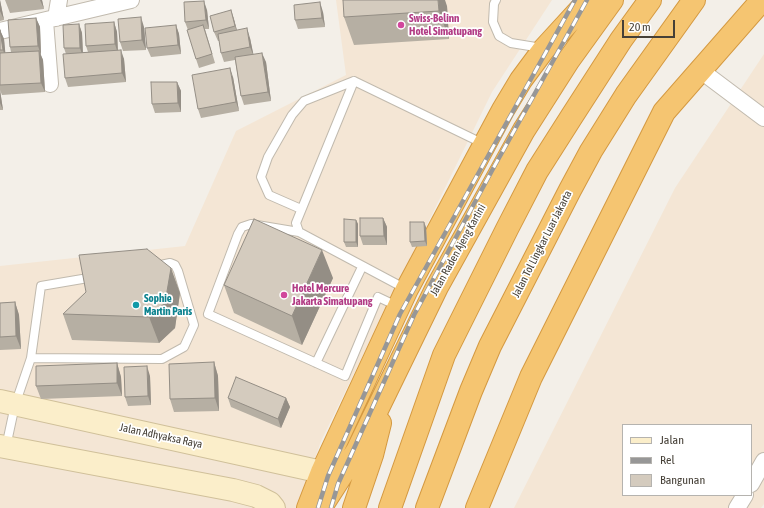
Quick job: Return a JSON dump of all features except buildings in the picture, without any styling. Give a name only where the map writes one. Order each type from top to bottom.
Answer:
[{"type":"highway","points":[[308,508],[322,472],[386,334],[401,293],[521,80],[544,49],[587,0]]},
{"type":"highway","name":"Jalan Raden Ajeng Kartini","points":[[319,508],[356,451],[436,287],[524,130],[568,61],[612,0]]},
{"type":"highway","points":[[390,508],[442,362],[458,326],[537,171],[596,77],[650,0]]},
{"type":"highway","name":"Jalan Tol Lingkar Luar Jakarta","points":[[427,508],[468,398],[490,346],[591,151],[626,95],[694,0]]},
{"type":"highway","points":[[478,508],[531,377],[664,112],[762,0]]},
{"type":"highway","points":[[354,508],[372,455],[392,376],[386,334]]},
{"type":"main road","name":"Jalan Adhyaksa Raya","points":[[8,403],[322,472]]},
{"type":"main road","points":[[3,447],[233,490],[256,496],[270,503],[274,508]]},
{"type":"street","points":[[50,84],[50,19],[59,0]]},
{"type":"street","points":[[0,31],[131,0]]},
{"type":"street","points":[[700,70],[764,118]]},
{"type":"street","points":[[752,482],[764,461]]},
{"type":"street","points":[[738,508],[744,496]]},
{"type":"lane","points":[[496,0],[494,4],[493,22],[499,36],[511,43],[544,49]]},
{"type":"lane","points":[[299,232],[296,223],[301,209],[354,82]]},
{"type":"lane","points":[[301,209],[269,195],[261,177],[268,157],[292,116],[304,101],[354,82],[484,144]]},
{"type":"lane","points":[[251,224],[299,232],[362,267],[401,293],[378,297],[345,376],[208,314],[242,227],[251,224]]},
{"type":"lane","points":[[30,358],[162,359],[184,347],[194,325],[176,265],[170,263],[147,268]]},
{"type":"lane","points":[[316,363],[362,267]]},
{"type":"lane","points":[[3,447],[8,403],[30,358],[41,286],[102,276]]},
{"type":"shaded area","points":[[336,0],[552,0],[492,92],[321,441],[298,508],[0,508],[0,266],[185,246],[236,131],[346,75]]},
{"type":"shaded area","points":[[764,54],[764,504],[761,508],[514,508],[675,188]]},
{"type":"railway","points":[[318,508],[328,476],[400,314],[575,0]]},
{"type":"railway","points":[[331,508],[338,484],[414,315],[495,165],[587,0]]},
{"type":"place","name":"Swiss-Belinn Hotel Simatupang","points":[[401,25]]},
{"type":"place","name":"Hotel Mercure Jakarta Simatupang","points":[[284,295]]},
{"type":"place","name":"Sophie Martin Paris","points":[[136,305]]}]
